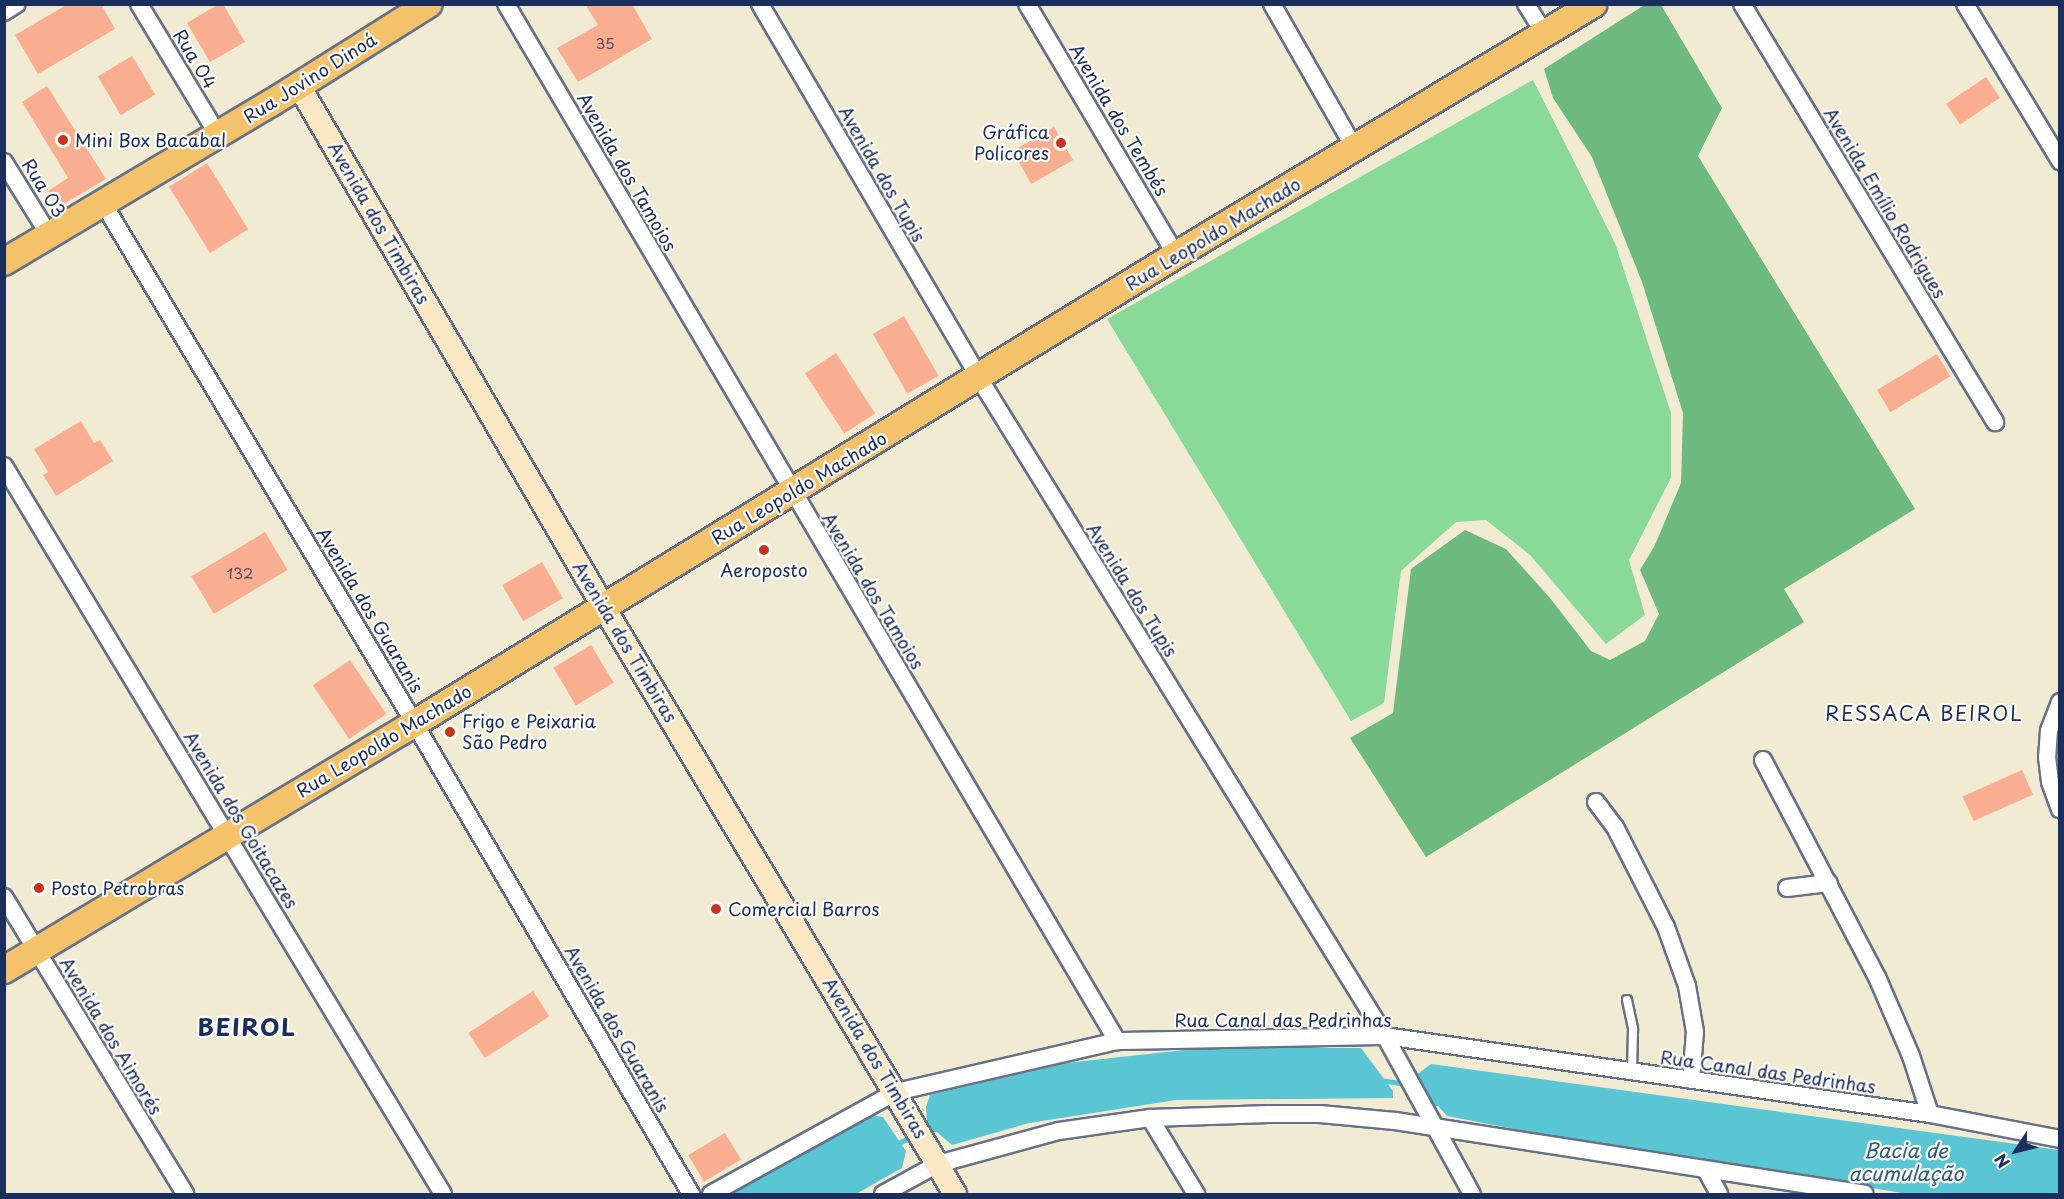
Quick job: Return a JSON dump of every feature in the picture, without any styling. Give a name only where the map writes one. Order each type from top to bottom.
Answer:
[{"type":"main road","name":"Rua Jovino Dinoá","points":[[4,262],[299,86],[429,4]]},
{"type":"main road","name":"Rua Leopoldo Machado","points":[[4,970],[415,723],[1176,255],[1593,4]]},
{"type":"street","points":[[4,12],[16,4]]},
{"type":"street","name":"Rua 04","points":[[140,4],[218,135]]},
{"type":"street","name":"Avenida dos Tamoios","points":[[506,4],[791,492],[1117,1041]]},
{"type":"street","name":"Avenida dos Tupis","points":[[760,4],[979,378],[1388,1042],[1472,1194]]},
{"type":"street","name":"Avenida dos Tembés","points":[[1027,4],[1176,255]]},
{"type":"street","points":[[1272,4],[1355,149]]},
{"type":"street","points":[[1526,4],[1544,33]]},
{"type":"street","name":"Avenida Emílio Rodrigues","points":[[1743,4],[1995,422]]},
{"type":"street","points":[[1965,4],[2060,161]]},
{"type":"street","name":"Avenida dos Timbiras","points":[[299,86],[603,606],[955,1194]]},
{"type":"street","name":"Rua 03","points":[[4,162],[50,235]]},
{"type":"street","name":"Avenida dos Guaranis","points":[[103,203],[415,723],[692,1194]]},
{"type":"street","name":"Avenida dos Goitacazes","points":[[4,466],[443,1194]]},
{"type":"street","points":[[2060,702],[2049,730],[2047,757],[2050,782],[2060,808]]},
{"type":"street","points":[[1763,760],[1877,977],[1911,1056],[1929,1114]]},
{"type":"street","points":[[1596,802],[1615,827],[1666,927],[1687,986],[1695,1032],[1691,1080]]},
{"type":"street","points":[[1787,888],[1829,883]]},
{"type":"street","name":"Avenida dos Aimorés","points":[[4,897],[185,1194]]},
{"type":"street","name":"Rua Canal das Pedrinhas","points":[[711,1194],[900,1099],[1117,1041],[1388,1042],[1632,1072],[1929,1114],[2060,1139]]},
{"type":"street","points":[[883,1194],[934,1158],[1059,1131],[1150,1118],[1320,1114],[1435,1126],[1707,1172],[1864,1194]]},
{"type":"street","points":[[1150,1118],[1196,1194]]},
{"type":"street","points":[[1707,1172],[1719,1194]]},
{"type":"lane","points":[[1627,1000],[1633,1029],[1632,1072]]},
{"type":"green space","points":[[1646,4],[1661,5],[1722,108],[1698,156],[1915,509],[1784,589],[1804,622],[1426,857],[1350,738],[1393,713],[1411,569],[1465,530],[1506,549],[1550,598],[1591,651],[1610,660],[1645,641],[1659,614],[1640,570],[1655,545],[1681,483],[1683,413],[1642,282],[1592,157],[1553,98],[1544,69]]},
{"type":"green space","points":[[1533,80],[1615,243],[1671,413],[1671,478],[1629,560],[1645,615],[1606,644],[1530,555],[1486,520],[1456,522],[1401,571],[1384,703],[1351,721],[1107,319]]},
{"type":"water","points":[[1212,1047],[1361,1048],[1393,1091],[1393,1098],[1176,1100],[1029,1123],[952,1145],[937,1132],[930,1132],[926,1107],[930,1095],[1066,1063]]},
{"type":"water","name":"Bacia de acumulação","points":[[1431,1064],[2059,1150],[2059,1194],[1908,1194],[1735,1165],[1686,1162],[1447,1116],[1438,1106],[1434,1106],[1415,1076]]},
{"type":"water","points":[[865,1114],[883,1117],[906,1151],[902,1168],[856,1194],[723,1194]]},
{"type":"building","points":[[68,4],[101,4],[115,29],[38,74],[15,35]]},
{"type":"building","points":[[219,4],[223,4],[245,42],[210,62],[187,23]]},
{"type":"building","points":[[585,4],[632,4],[652,39],[578,82],[557,48],[598,25]]},
{"type":"building","points":[[132,56],[155,95],[121,115],[98,77]]},
{"type":"building","points":[[1986,77],[2000,98],[1960,125],[1946,104]]},
{"type":"building","name":"Mini Box Bacabal","points":[[47,86],[106,179],[59,207],[48,191],[68,178],[22,102]]},
{"type":"building","points":[[1054,127],[1073,160],[1031,184],[1012,151]]},
{"type":"building","points":[[207,163],[248,229],[210,253],[169,187]]},
{"type":"building","points":[[904,316],[938,376],[907,394],[873,334]]},
{"type":"building","points":[[836,353],[875,413],[844,434],[805,373]]},
{"type":"building","points":[[1937,354],[1950,376],[1890,412],[1877,390]]},
{"type":"building","points":[[81,421],[94,443],[100,440],[113,461],[56,496],[43,475],[48,472],[34,449]]},
{"type":"building","points":[[265,532],[288,570],[214,614],[191,576]]},
{"type":"building","points":[[542,562],[563,598],[523,621],[502,585]]},
{"type":"building","points":[[591,645],[614,683],[576,705],[553,668]]},
{"type":"building","points":[[350,660],[386,714],[349,739],[313,685]]},
{"type":"building","points":[[2022,770],[2033,795],[1974,821],[1963,796]]},
{"type":"building","points":[[533,991],[549,1016],[485,1058],[468,1033]]},
{"type":"building","points":[[725,1133],[741,1160],[704,1182],[688,1155]]},
{"type":"waterway","points":[[1379,1080],[1409,1084]]},
{"type":"waterway","points":[[894,1145],[913,1136]]},
{"type":"place","name":"Mini Box Bacabal","points":[[63,140]]},
{"type":"place","name":"Gráfica Policores","points":[[1061,143]]},
{"type":"place","name":"Aeroposto","points":[[764,550]]},
{"type":"place","name":"Frigo e Peixaria São Pedro","points":[[450,732]]},
{"type":"place","name":"Posto Petrobras","points":[[39,888]]},
{"type":"place","name":"Comercial Barros","points":[[716,909]]},
{"type":"district","name":"RESSACA BEIROL","points":[[1924,713]]},
{"type":"district","name":"BEIROL","points":[[247,1027]]}]
